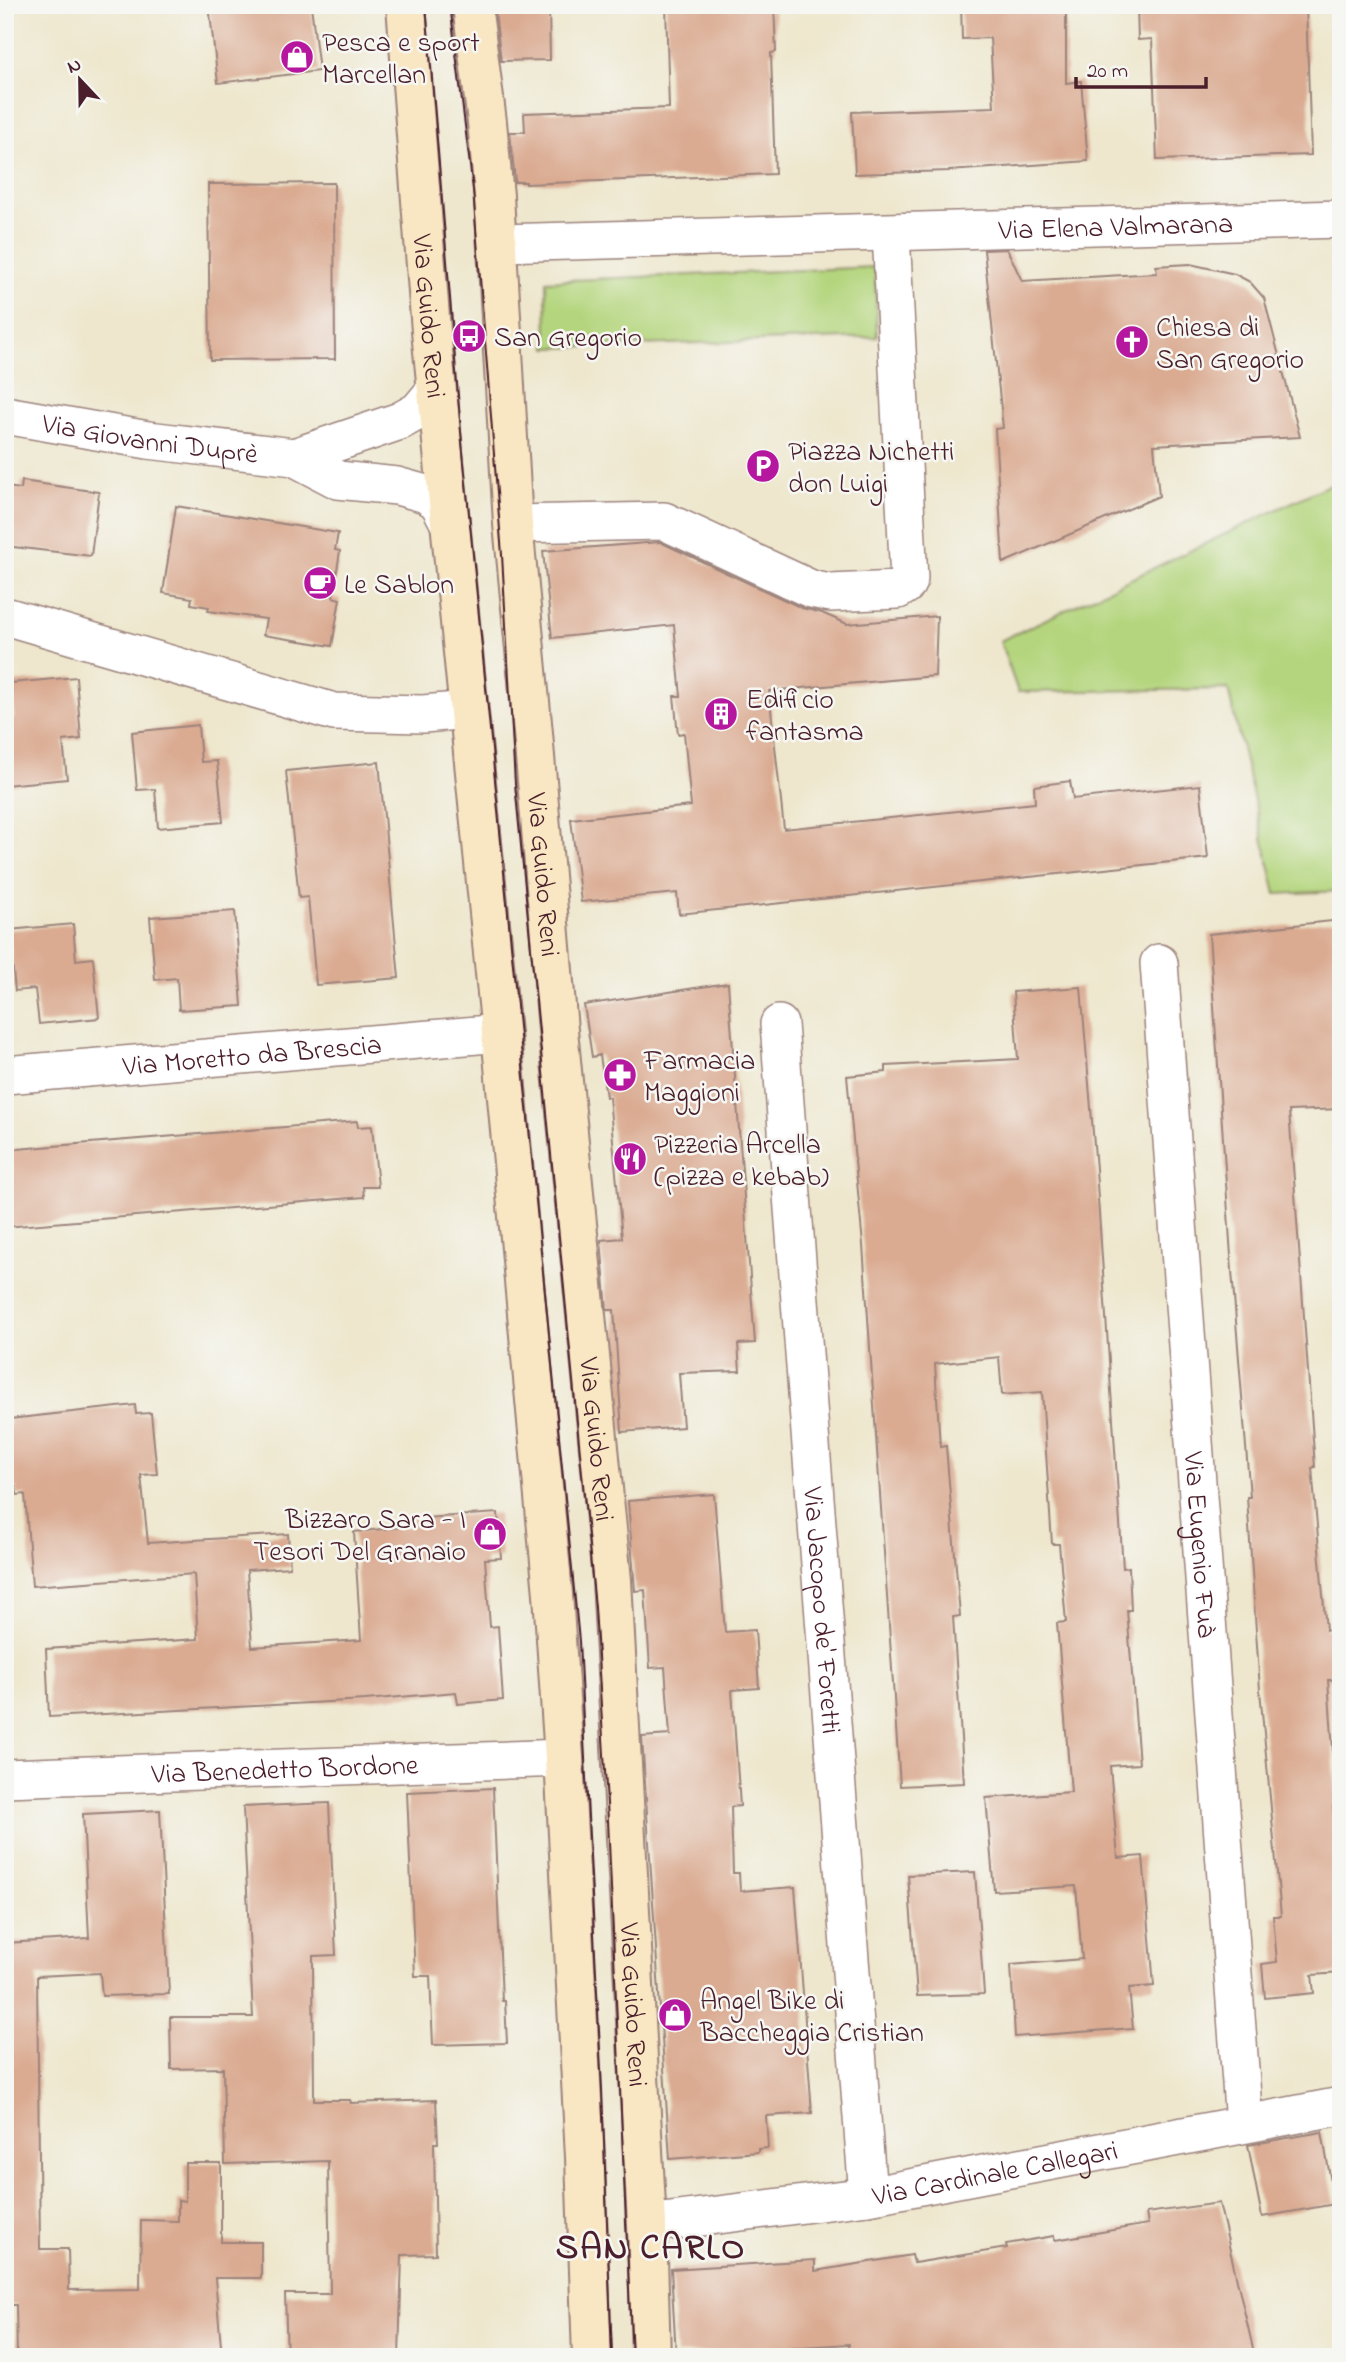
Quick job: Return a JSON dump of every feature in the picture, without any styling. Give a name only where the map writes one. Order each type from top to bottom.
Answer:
[{"type":"street","name":"Via Guido Reni","points":[[406,5],[449,523],[501,1033],[551,1574],[564,1758],[587,2201],[592,2357]]},
{"type":"street","name":"Via Guido Reni","points":[[472,5],[487,122],[513,524],[558,1030],[612,1580],[647,2224],[651,2357]]},
{"type":"street","name":"Via Elena Valmarana","points":[[496,243],[1341,219]]},
{"type":"street","points":[[513,524],[664,521],[811,589],[830,593],[898,590],[906,585],[909,579],[891,233]]},
{"type":"street","name":"Via Giovanni Duprè","points":[[294,457],[400,421],[418,411],[433,393],[436,382]]},
{"type":"street","name":"Via Giovanni Duprè","points":[[5,415],[148,440],[294,457],[338,480],[397,486],[426,494],[438,502],[449,523]]},
{"type":"street","points":[[5,616],[334,712],[423,713],[469,710]]},
{"type":"street","name":"Via Eugenio Fuà","points":[[1159,963],[1244,2124]]},
{"type":"street","name":"Via Jacopo de' Foretti","points":[[779,1024],[868,2196]]},
{"type":"street","name":"Via Moretto da Brescia","points":[[5,1075],[501,1033]]},
{"type":"street","name":"Via Benedetto Bordone","points":[[5,1779],[564,1758]]},
{"type":"street","name":"Via Cardinale Callegari","points":[[647,2224],[868,2196],[1341,2106]]},
{"type":"green space","points":[[875,267],[877,337],[547,348],[546,281]]},
{"type":"green space","points":[[1341,479],[1341,891],[1276,894],[1228,689],[1018,692],[1000,641]]},
{"type":"building","points":[[209,5],[311,5],[319,71],[218,83]]},
{"type":"building","points":[[494,5],[549,5],[550,60],[501,61]]},
{"type":"building","points":[[666,5],[774,5],[776,52],[771,53],[775,174],[526,184],[515,182],[510,132],[525,132],[524,113],[669,108]]},
{"type":"building","points":[[961,5],[1066,5],[1066,83],[1081,81],[1088,161],[949,171],[855,174],[852,112],[994,107],[990,38],[962,39]]},
{"type":"building","points":[[1137,5],[1306,5],[1311,155],[1157,160],[1152,39],[1138,40]]},
{"type":"building","points":[[334,183],[335,359],[210,360],[208,184]]},
{"type":"building","points":[[1007,249],[1022,281],[1157,273],[1156,266],[1190,264],[1235,274],[1250,282],[1264,298],[1300,437],[1154,445],[1159,496],[1003,563],[995,429],[1003,428],[984,250]]},
{"type":"building","points":[[22,481],[99,492],[91,556],[5,546],[5,487],[21,489]]},
{"type":"building","points":[[176,506],[338,533],[335,550],[340,551],[333,597],[340,599],[332,646],[263,635],[266,619],[208,611],[209,607],[191,604],[192,598],[163,593]]},
{"type":"building","name":"Edificio fantasma","points":[[660,542],[802,608],[847,624],[937,616],[935,676],[769,691],[784,829],[1035,803],[1034,786],[1070,781],[1073,799],[1200,785],[1208,858],[679,914],[677,893],[581,902],[571,819],[691,806],[684,733],[678,734],[674,696],[681,696],[674,625],[552,638],[543,551]]},
{"type":"building","points":[[76,677],[81,739],[63,741],[67,779],[5,785],[5,720],[14,719],[11,683]]},
{"type":"building","points":[[198,725],[201,762],[217,761],[223,822],[158,828],[155,789],[137,790],[132,732]]},
{"type":"building","points":[[379,762],[399,978],[316,985],[308,897],[299,898],[286,771]]},
{"type":"building","points":[[235,911],[242,1006],[179,1010],[177,978],[155,980],[150,917]]},
{"type":"building","points":[[1341,920],[1341,1109],[1289,1111],[1315,1467],[1312,1468],[1326,1630],[1341,1630],[1341,1679],[1328,1680],[1337,1807],[1333,1807],[1341,1874],[1341,1973],[1312,1975],[1314,1993],[1265,1998],[1262,1964],[1277,1962],[1273,1916],[1281,1916],[1260,1690],[1247,1497],[1250,1497],[1209,934]]},
{"type":"building","points":[[73,924],[76,960],[93,958],[99,1018],[39,1024],[35,989],[15,991],[9,930]]},
{"type":"building","points":[[728,983],[755,1343],[738,1344],[740,1371],[679,1373],[683,1427],[622,1432],[614,1310],[607,1310],[601,1240],[622,1238],[609,1097],[606,1097],[600,1055],[592,1057],[584,1005]]},
{"type":"building","points":[[1081,987],[1123,1568],[1129,1567],[1131,1610],[1127,1610],[1139,1764],[1110,1766],[1118,1858],[1143,1856],[1154,1986],[1129,1988],[1133,2028],[1015,2037],[1011,1965],[1082,1959],[1076,1886],[994,1891],[986,1798],[1071,1792],[1057,1623],[1066,1622],[1059,1544],[1052,1544],[1042,1392],[1002,1395],[999,1357],[935,1364],[940,1447],[946,1446],[960,1616],[953,1617],[964,1783],[900,1786],[863,1245],[847,1076],[886,1072],[886,1066],[1018,1059],[1013,992]]},
{"type":"building","points":[[357,1121],[358,1127],[372,1126],[378,1187],[363,1187],[364,1197],[5,1227],[5,1150]]},
{"type":"building","points":[[135,1405],[136,1414],[151,1413],[157,1474],[141,1475],[148,1543],[288,1534],[290,1567],[247,1570],[252,1647],[361,1640],[354,1532],[411,1526],[410,1519],[498,1513],[501,1558],[485,1559],[490,1627],[498,1626],[503,1700],[458,1704],[456,1692],[365,1700],[49,1717],[46,1649],[198,1639],[194,1574],[32,1586],[25,1494],[17,1495],[16,1487],[5,1487],[5,1426],[10,1425],[10,1419]]},
{"type":"building","points":[[714,1494],[725,1632],[755,1630],[759,1688],[732,1690],[740,1806],[731,1807],[733,1873],[739,1873],[740,1891],[795,1887],[812,2113],[766,2116],[768,2148],[758,2149],[758,2152],[670,2159],[642,1737],[670,1735],[665,1667],[650,1668],[645,1590],[635,1591],[628,1501]]},
{"type":"building","points":[[493,1788],[502,2001],[505,2001],[507,2043],[433,2045],[430,1976],[415,1976],[407,1792]]},
{"type":"building","points":[[329,1803],[336,1955],[313,1956],[314,2100],[350,2100],[351,2103],[436,2100],[436,2254],[402,2255],[399,2357],[287,2357],[285,2294],[330,2294],[328,2161],[225,2164],[223,2068],[171,2069],[170,2017],[253,2017],[243,1807]]},
{"type":"building","points":[[160,1810],[169,1994],[102,1996],[100,1973],[37,1976],[40,2249],[68,2249],[69,2290],[140,2289],[141,2220],[178,2221],[178,2200],[185,2201],[185,2163],[221,2163],[221,2242],[261,2242],[261,2278],[215,2278],[222,2357],[17,2357],[16,2305],[5,2305],[5,1943],[89,1938],[83,1814]]},
{"type":"building","points":[[975,1872],[984,1994],[917,1996],[908,1875]]},
{"type":"building","points":[[1322,2132],[1335,2204],[1262,2217],[1248,2145]]},
{"type":"building","points":[[1219,2203],[1255,2357],[850,2357],[849,2344],[676,2355],[671,2269],[815,2260],[815,2271],[912,2255],[914,2263],[1007,2248],[1006,2244],[1054,2236],[1055,2240],[1148,2224],[1146,2213]]},
{"type":"tram line","points":[[426,5],[461,432],[579,1641],[602,2089],[612,2357]]},
{"type":"tram line","points":[[450,5],[473,190],[502,555],[515,784],[595,1607],[608,1820],[632,2357]]},
{"type":"place","name":"Pesca e sport Marcellan","points":[[297,57]]},
{"type":"place","name":"San Gregorio","points":[[469,336]]},
{"type":"place","name":"Chiesa di San Gregorio","points":[[1132,342]]},
{"type":"place","name":"Piazza Nichetti don Luigi","points":[[763,466]]},
{"type":"place","name":"Le Sablon","points":[[320,583]]},
{"type":"place","name":"Edificio fantasma","points":[[721,714]]},
{"type":"place","name":"Farmacia Maggioni","points":[[620,1075]]},
{"type":"place","name":"Pizzeria Arcella (pizza e kebab)","points":[[630,1159]]},
{"type":"place","name":"Bizzaro Sara - I Tesori Del Granaio","points":[[490,1534]]},
{"type":"place","name":"Angel Bike di Baccheggia Cristian","points":[[675,2015]]},
{"type":"district","name":"SAN CARLO","points":[[651,2246]]}]
